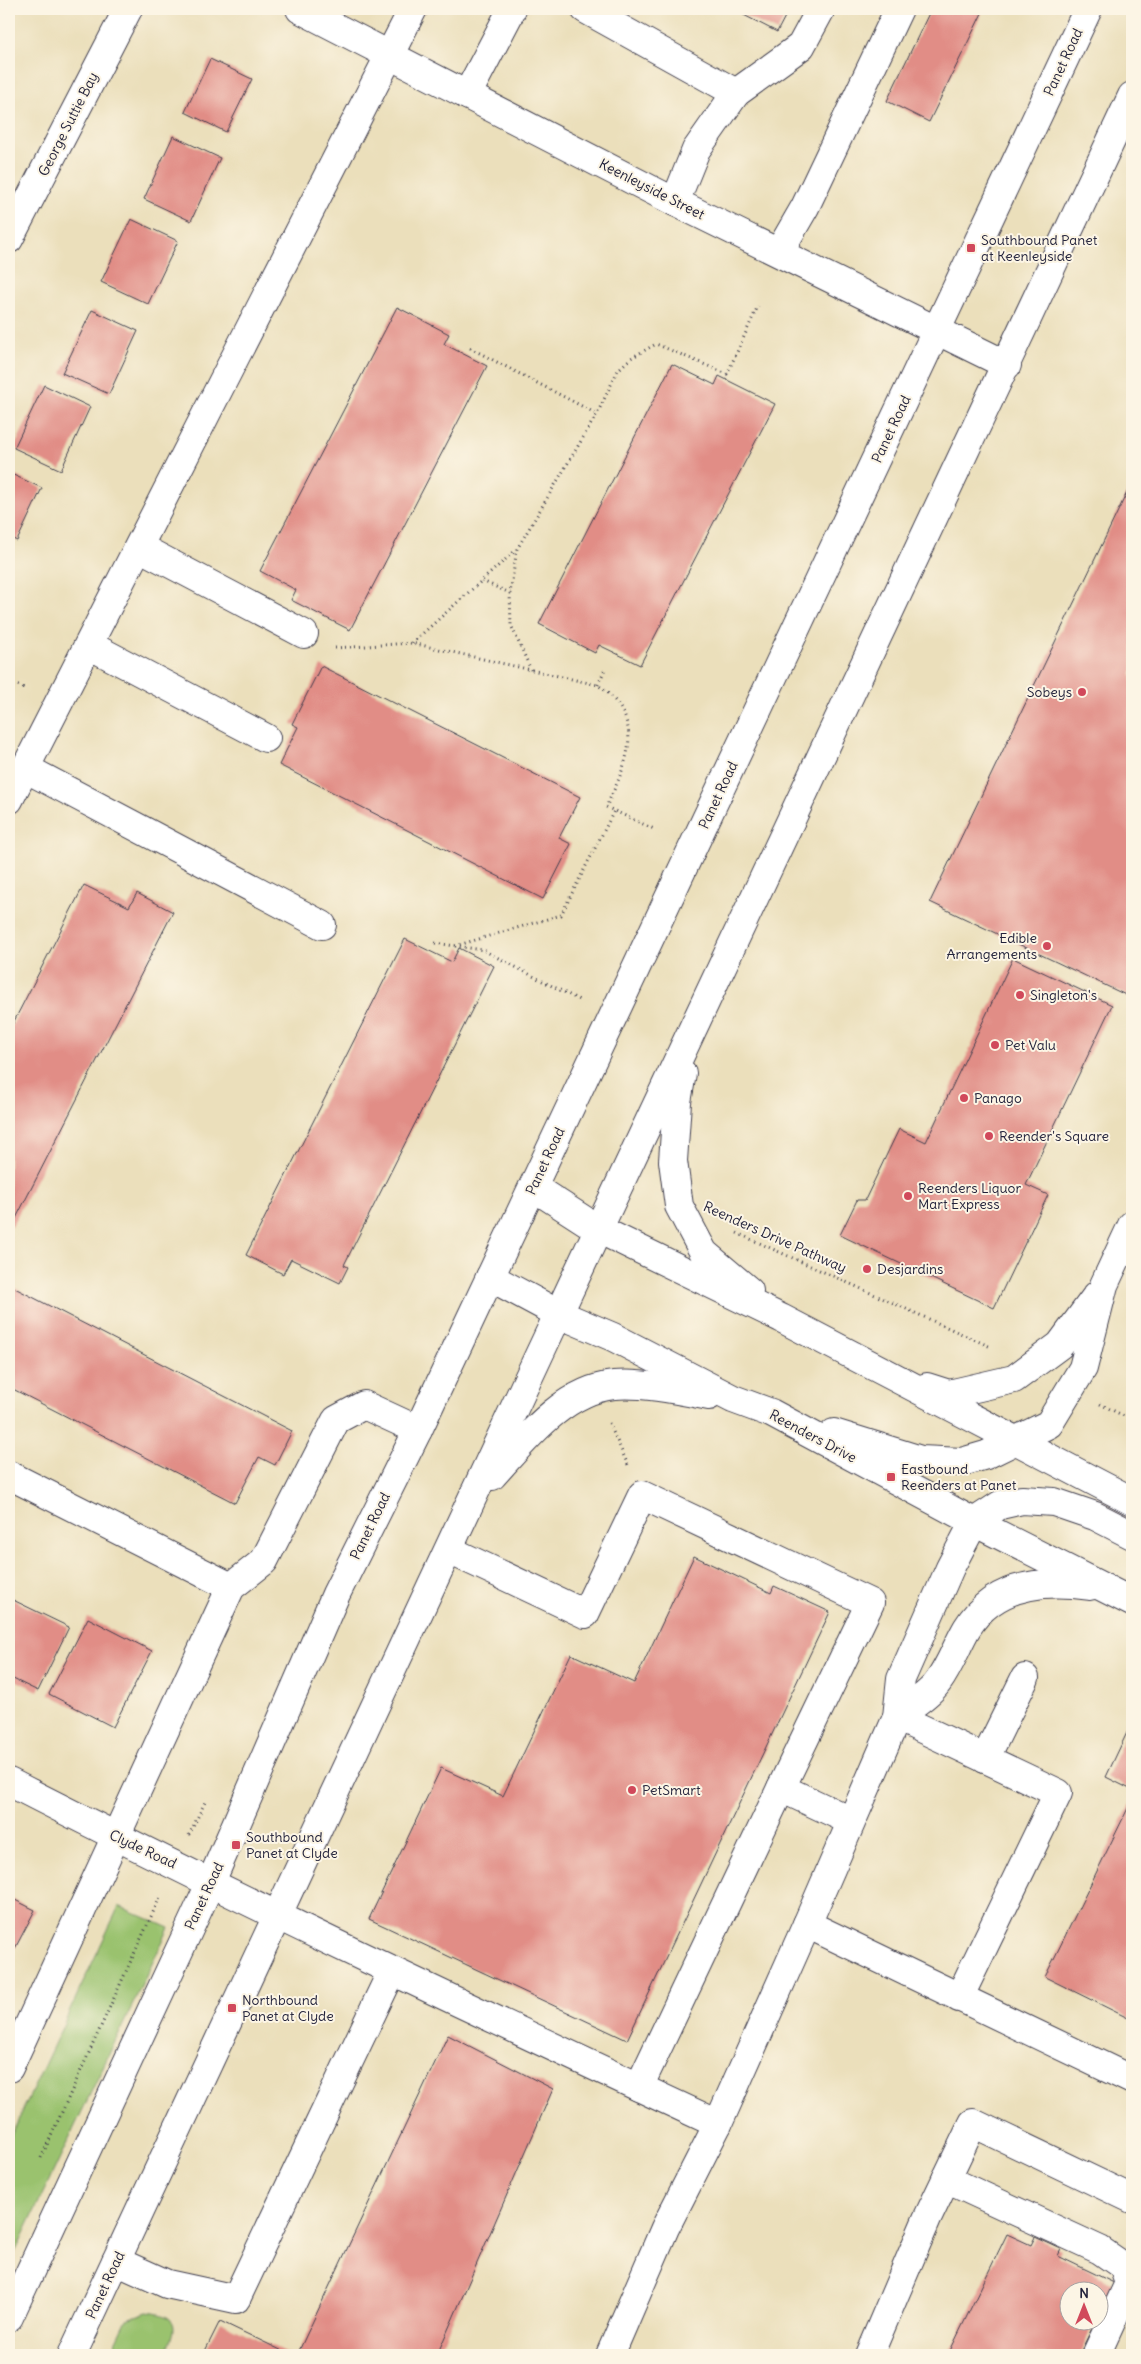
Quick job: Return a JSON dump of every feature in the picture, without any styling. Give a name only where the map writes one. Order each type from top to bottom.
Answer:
[{"type":"street","name":"George Suttie Bay","points":[[9,240],[128,9]]},
{"type":"street","name":"Keenleyside Street","points":[[300,9],[675,202],[779,252],[871,300],[1007,365]]},
{"type":"street","points":[[9,800],[413,9]]},
{"type":"street","points":[[467,95],[512,9]]},
{"type":"street","points":[[585,9],[736,93]]},
{"type":"street","points":[[675,202],[696,150],[736,93],[801,46],[821,9]]},
{"type":"street","points":[[779,252],[805,207],[899,9]]},
{"type":"street","name":"Panet Road","points":[[9,2317],[211,1882],[336,1594],[418,1430],[938,331],[1088,9]]},
{"type":"street","name":"Panet Road","points":[[72,2355],[560,1314],[598,1229],[1007,365],[1132,96]]},
{"type":"street","points":[[138,547],[304,634]]},
{"type":"street","points":[[89,645],[266,738]]},
{"type":"street","points":[[25,768],[322,926]]},
{"type":"street","points":[[688,1040],[677,1102],[672,1161],[679,1206],[704,1253],[781,1318]]},
{"type":"street","points":[[533,1187],[598,1229],[781,1318],[1132,1502]]},
{"type":"street","points":[[771,1413],[921,1460],[962,1462],[986,1455],[1049,1424],[1084,1368],[1104,1286],[1132,1225]]},
{"type":"street","name":"Reenders Drive","points":[[490,1277],[560,1314],[613,1337],[733,1400],[771,1413],[974,1522],[1132,1602]]},
{"type":"street","points":[[890,1375],[949,1394],[1014,1379],[1060,1344],[1104,1286]]},
{"type":"street","points":[[474,1495],[540,1424],[578,1396],[614,1385],[664,1388],[733,1400]]},
{"type":"street","points":[[9,2068],[231,1587],[264,1561],[336,1420],[364,1405],[418,1430]]},
{"type":"street","points":[[9,1475],[231,1587]]},
{"type":"street","points":[[449,1550],[585,1614],[642,1495],[870,1603],[639,2087]]},
{"type":"street","points":[[610,2355],[665,2228],[718,2124],[807,1924],[897,1717],[901,1679],[950,1568],[974,1522],[1000,1505],[1022,1500],[1054,1502],[1095,1516],[1132,1535]]},
{"type":"street","points":[[897,1717],[938,1683],[968,1626],[989,1603],[1002,1594],[1021,1586],[1048,1583],[1070,1583],[1107,1589]]},
{"type":"street","points":[[985,1759],[1026,1678]]},
{"type":"street","points":[[897,1717],[1058,1793],[959,1998]]},
{"type":"street","name":"Clyde Road","points":[[9,1782],[115,1837],[392,1971],[718,2124]]},
{"type":"street","points":[[781,1788],[851,1820]]},
{"type":"street","points":[[807,1924],[1132,2080]]},
{"type":"street","points":[[116,2261],[167,2284],[236,2299],[392,1971]]},
{"type":"street","points":[[869,2355],[946,2179],[973,2123],[1132,2199]]},
{"type":"street","points":[[946,2179],[1100,2250],[1123,2266],[1128,2282],[1096,2355]]},
{"type":"path","points":[[412,643],[517,549],[597,414],[618,370],[631,358],[656,344],[727,374],[758,306]]},
{"type":"path","points":[[470,348],[597,414]]},
{"type":"path","points":[[517,549],[510,593],[511,625],[531,670]]},
{"type":"path","points":[[482,582],[510,593]]},
{"type":"path","points":[[333,648],[412,643],[598,685],[613,697],[628,725],[629,751],[622,775],[606,807],[656,830]]},
{"type":"path","points":[[598,685],[605,669]]},
{"type":"path","points":[[455,946],[561,915],[614,811]]},
{"type":"path","points":[[435,943],[483,950],[579,1000]]},
{"type":"path","name":"Reenders Drive Pathway","points":[[733,1231],[1032,1365]]},
{"type":"path","points":[[1070,1389],[1132,1420]]},
{"type":"path","points":[[608,1421],[642,1495]]},
{"type":"green space","points":[[119,1906],[169,1928],[9,2265],[9,2140]]},
{"type":"green space","points":[[147,2312],[166,2317],[174,2325],[174,2331],[165,2355],[110,2355],[127,2319]]},
{"type":"building","points":[[732,9],[789,9],[777,32]]},
{"type":"building","points":[[931,9],[984,9],[929,122],[887,101]]},
{"type":"building","points":[[210,59],[252,79],[226,132],[185,112]]},
{"type":"building","points":[[173,136],[220,158],[191,221],[144,199]]},
{"type":"building","points":[[131,219],[178,241],[148,304],[101,282]]},
{"type":"building","points":[[397,307],[449,334],[444,344],[487,366],[350,630],[291,600],[296,590],[260,571]]},
{"type":"building","points":[[92,310],[138,331],[109,394],[62,373]]},
{"type":"building","points":[[672,364],[715,385],[719,376],[775,404],[640,665],[599,645],[595,653],[539,624]]},
{"type":"building","points":[[44,385],[90,407],[61,470],[14,448]]},
{"type":"building","points":[[9,473],[42,488],[17,541],[9,537]]},
{"type":"building","name":"Sobeys","points":[[1132,482],[1132,998],[930,902]]},
{"type":"building","points":[[321,666],[580,797],[559,838],[571,844],[543,899],[279,765],[298,727],[292,724]]},
{"type":"building","points":[[84,885],[129,907],[137,893],[173,912],[12,1226],[9,1225],[9,1031]]},
{"type":"building","points":[[405,939],[452,962],[459,948],[494,966],[344,1265],[348,1267],[340,1283],[291,1259],[283,1274],[246,1255]]},
{"type":"building","name":"Reender's Square","points":[[1013,958],[1112,1005],[1026,1185],[1048,1195],[994,1308],[840,1235],[857,1200],[865,1200],[899,1129],[926,1142]]},
{"type":"building","points":[[9,1285],[292,1431],[275,1465],[259,1457],[235,1503],[9,1387]]},
{"type":"building","points":[[694,1556],[771,1593],[774,1586],[830,1612],[627,2040],[369,1919],[441,1768],[503,1796],[571,1654],[634,1683]]},
{"type":"building","points":[[9,1598],[69,1627],[38,1691],[9,1677]]},
{"type":"building","points":[[88,1618],[152,1651],[113,1727],[49,1694]]},
{"type":"building","points":[[1132,1722],[1132,1790],[1106,1777]]},
{"type":"building","points":[[1132,1800],[1132,2020],[1045,1977]]},
{"type":"building","points":[[9,1897],[35,1910],[9,1960]]},
{"type":"building","points":[[448,2035],[553,2089],[437,2355],[297,2355]]},
{"type":"building","points":[[1007,2234],[1031,2245],[1035,2237],[1061,2249],[1058,2256],[1114,2283],[1108,2295],[1108,2282],[1058,2282],[1058,2332],[1090,2332],[1079,2355],[948,2355]]},
{"type":"building","points":[[220,2321],[291,2355],[203,2355]]},
{"type":"place","name":"Southbound Panet at Keenleyside","points":[[971,248]]},
{"type":"place","name":"Sobeys","points":[[1082,692]]},
{"type":"place","name":"Edible Arrangements","points":[[1047,946]]},
{"type":"place","name":"Singleton's","points":[[1020,995]]},
{"type":"place","name":"Pet Valu","points":[[995,1045]]},
{"type":"place","name":"Panago","points":[[964,1098]]},
{"type":"place","name":"Reender's Square","points":[[989,1136]]},
{"type":"place","name":"Reenders Liquor Mart Express","points":[[908,1196]]},
{"type":"place","name":"Desjardins","points":[[867,1269]]},
{"type":"place","name":"Eastbound Reenders at Panet","points":[[891,1477]]},
{"type":"place","name":"PetSmart","points":[[632,1790]]},
{"type":"place","name":"Southbound Panet at Clyde","points":[[236,1845]]},
{"type":"place","name":"Northbound Panet at Clyde","points":[[232,2008]]}]
